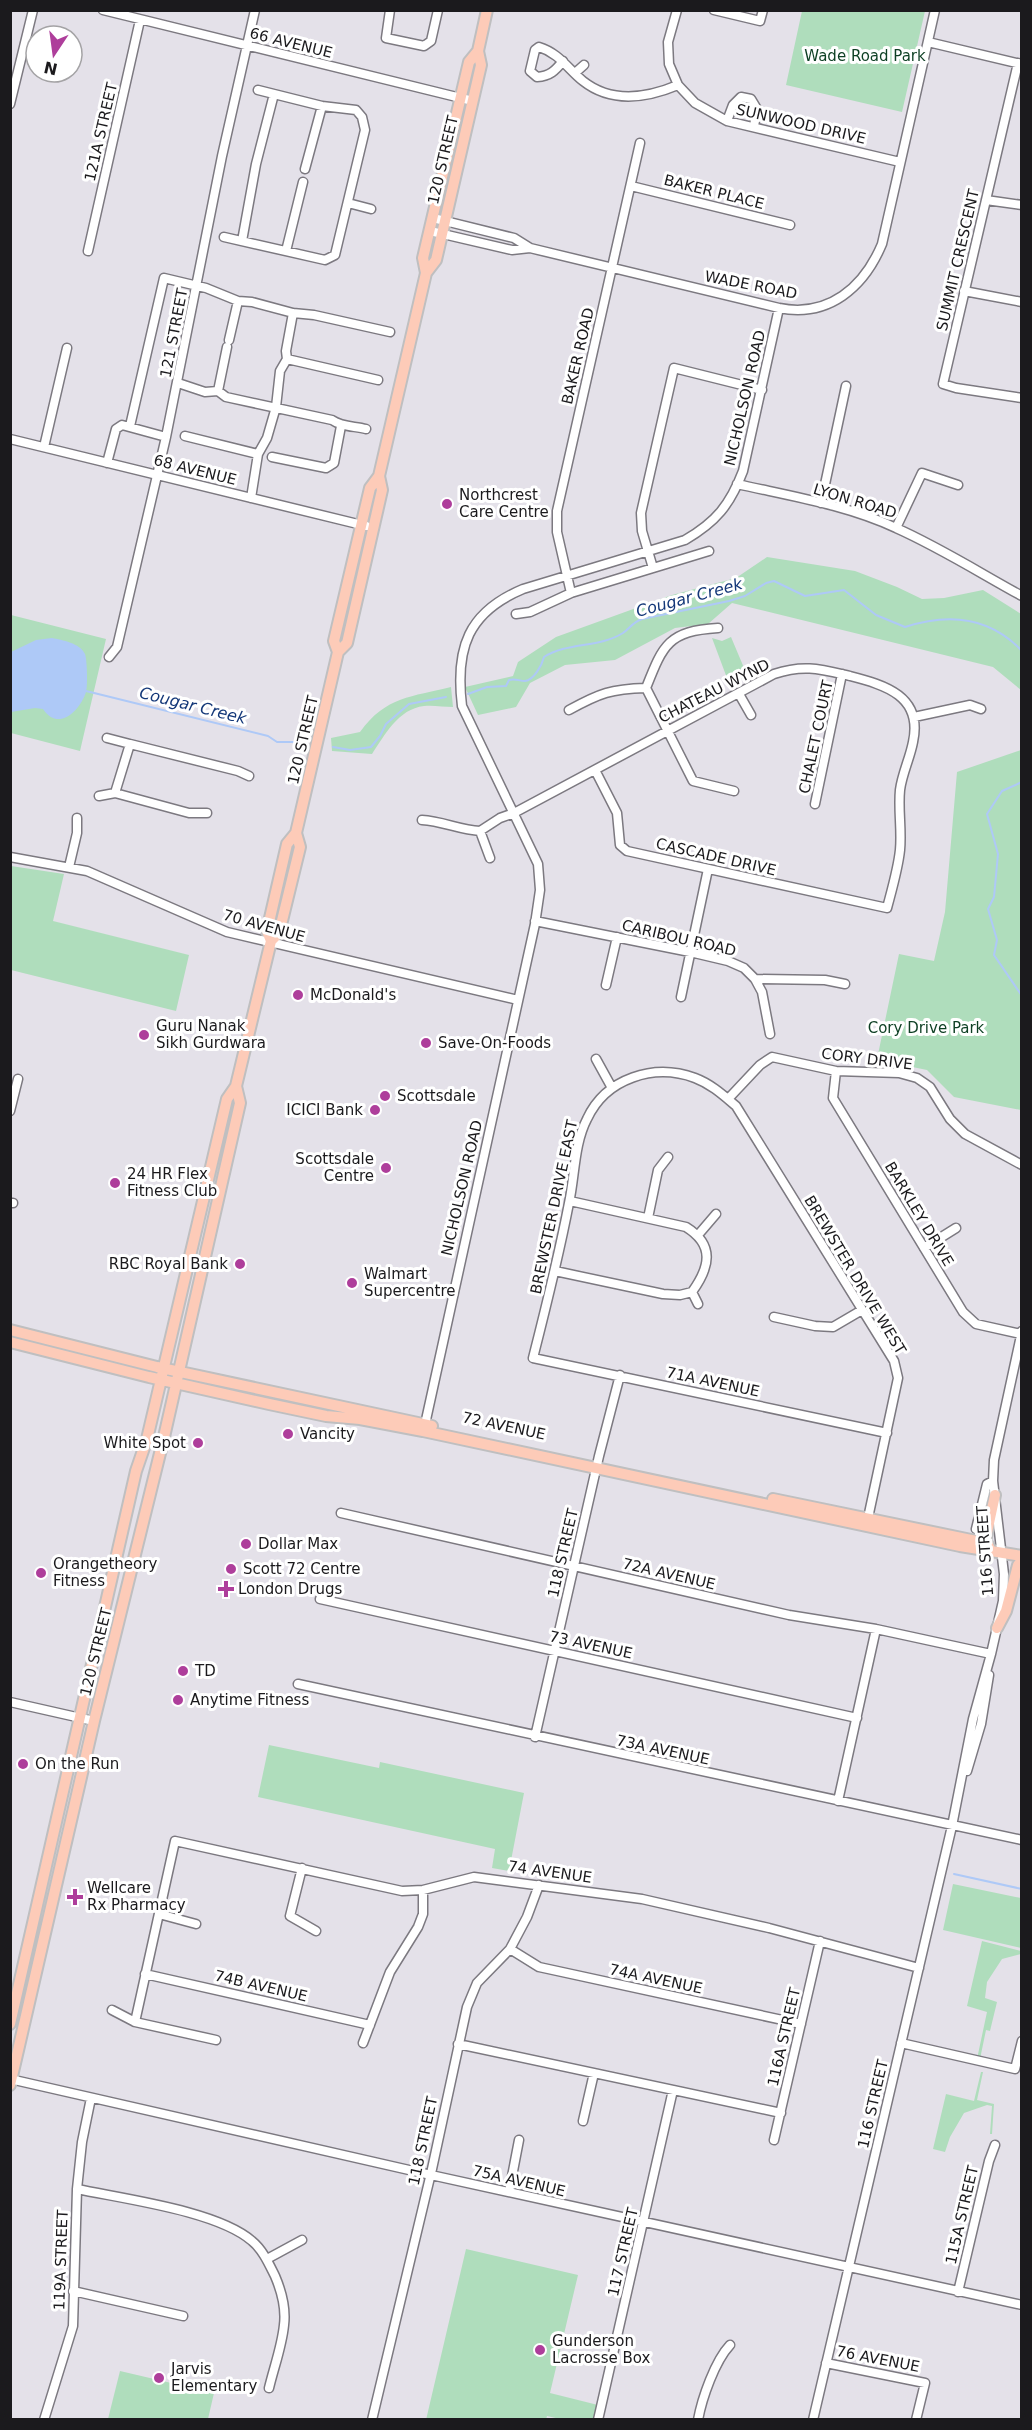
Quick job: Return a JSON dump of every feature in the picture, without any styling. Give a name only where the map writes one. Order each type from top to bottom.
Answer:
[{"type":"main road","name":"120 STREET","points":[[426,273],[436,260],[473,101],[481,65],[478,51],[487,10]]},
{"type":"main road","name":"120 STREET","points":[[338,652],[334,641],[370,488],[379,476],[426,273],[423,258],[469,62],[478,51]]},
{"type":"main road","name":"120 STREET","points":[[10,2024],[134,1480],[147,1439],[227,1099],[236,1086],[270,942],[267,931],[287,844],[296,834],[338,652],[347,643],[382,490],[379,476]]},
{"type":"main road","name":"120 STREET","points":[[11,2081],[240,1102],[236,1086]]},
{"type":"main road","name":"72 AVENUE","points":[[10,1330],[164,1368],[325,1402],[424,1428],[960,1546],[985,1551],[995,1550]]},
{"type":"main road","name":"72 AVENUE","points":[[10,1342],[160,1380],[326,1416],[424,1428]]},
{"type":"main road","points":[[269,1404],[277,1399],[309,1406],[319,1406],[325,1402]]},
{"type":"main road","name":"72 AVENUE","points":[[597,1465],[981,1542],[995,1550],[1022,1558]]},
{"type":"main road","points":[[981,1542],[986,1537],[995,1495]]},
{"type":"main road","points":[[997,1628],[1006,1611],[1018,1564],[1022,1558]]},
{"type":"main road","points":[[51,1846],[59,1851],[51,1893],[53,1899]]},
{"type":"main road","points":[[39,1899],[45,1906],[38,1944],[40,1956]]},
{"type":"street","points":[[10,104],[33,10]]},
{"type":"street","name":"66 AVENUE","points":[[103,10],[137,16],[248,46],[473,101]]},
{"type":"street","name":"121 STREET","points":[[109,657],[117,647],[158,475],[222,156],[255,10]]},
{"type":"street","points":[[390,10],[387,38],[424,46],[431,41],[438,10]]},
{"type":"street","name":"SUNWOOD DRIVE","points":[[677,10],[668,42],[669,64],[678,85],[695,103],[727,121],[900,162]]},
{"type":"street","points":[[714,10],[760,21],[763,10]]},
{"type":"street","name":"WADE ROAD","points":[[433,218],[514,238],[531,248],[779,308],[806,309],[824,305],[843,296],[863,279],[872,267],[882,244],[935,10]]},
{"type":"street","name":"121A STREET","points":[[88,251],[137,16]]},
{"type":"street","points":[[928,42],[1020,64]]},
{"type":"street","points":[[563,61],[584,82],[599,90],[630,98],[650,96],[678,85]]},
{"type":"street","name":"SUMMIT CRESCENT","points":[[1020,64],[943,384],[1022,398]]},
{"type":"street","points":[[574,73],[584,65]]},
{"type":"street","points":[[224,237],[325,260],[335,255],[365,130],[364,123],[356,110],[322,106],[258,90]]},
{"type":"street","points":[[242,241],[256,164],[274,94]]},
{"type":"street","points":[[727,121],[733,105],[741,97],[752,99],[757,109],[754,126]]},
{"type":"street","points":[[305,169],[322,106]]},
{"type":"street","name":"BAKER ROAD","points":[[567,576],[557,532],[557,511],[640,143]]},
{"type":"street","points":[[286,251],[303,182]]},
{"type":"street","name":"BAKER PLACE","points":[[631,186],[790,225]]},
{"type":"street","points":[[986,200],[1022,205]]},
{"type":"street","points":[[348,203],[371,208]]},
{"type":"street","name":"WADE ROAD","points":[[430,231],[512,250],[531,248]]},
{"type":"street","points":[[130,426],[164,278],[197,286],[238,301],[252,302],[293,313],[314,315],[390,332]]},
{"type":"street","points":[[964,291],[1022,302]]},
{"type":"street","points":[[218,391],[238,301]]},
{"type":"street","name":"NICHOLSON ROAD","points":[[424,1428],[540,890],[538,864],[462,706],[460,664],[464,649],[483,612],[502,597],[685,540],[706,528],[720,514],[743,471],[779,308]]},
{"type":"street","points":[[251,498],[258,454],[267,438],[276,407],[280,371],[287,359],[286,351],[293,313]]},
{"type":"street","points":[[44,447],[67,348]]},
{"type":"street","points":[[287,359],[378,380]]},
{"type":"street","points":[[653,568],[642,531],[641,513],[674,368],[762,390]]},
{"type":"street","points":[[178,383],[205,392],[218,391],[226,397],[332,420],[341,426],[349,425],[366,429]]},
{"type":"street","points":[[821,503],[846,386]]},
{"type":"street","points":[[107,463],[116,429],[122,425],[166,437]]},
{"type":"street","points":[[272,457],[326,468],[334,463],[341,426]]},
{"type":"street","points":[[185,436],[258,454]]},
{"type":"street","name":"68 AVENUE","points":[[10,439],[373,528]]},
{"type":"street","points":[[896,528],[922,474],[958,485]]},
{"type":"street","name":"LYON ROAD","points":[[737,484],[821,503],[896,528],[1022,596]]},
{"type":"street","points":[[516,614],[530,612],[571,593],[709,551]]},
{"type":"street","points":[[567,576],[571,593]]},
{"type":"street","points":[[718,628],[693,629],[670,641],[658,657],[646,688],[693,781],[734,791]]},
{"type":"street","name":"CHATEAU WYND","points":[[514,813],[774,674],[792,668],[810,667],[883,684],[895,691],[911,709],[914,717]]},
{"type":"street","name":"CHALET COURT","points":[[815,804],[842,674]]},
{"type":"street","points":[[569,710],[593,697],[617,689],[646,688]]},
{"type":"street","points":[[739,693],[751,715]]},
{"type":"street","points":[[914,717],[970,705],[981,709]]},
{"type":"street","name":"CASCADE DRIVE","points":[[596,770],[617,813],[621,845],[627,850],[887,908],[900,850],[901,782],[914,740],[914,717]]},
{"type":"street","points":[[107,738],[249,776]]},
{"type":"street","points":[[115,793],[130,744]]},
{"type":"street","points":[[99,796],[115,793],[189,813],[207,813]]},
{"type":"street","points":[[422,820],[438,821],[462,830],[480,831],[500,818],[514,813]]},
{"type":"street","points":[[69,867],[77,833],[77,818]]},
{"type":"street","points":[[480,831],[490,858]]},
{"type":"street","name":"70 AVENUE","points":[[10,857],[69,867],[109,879],[227,932],[518,1000]]},
{"type":"street","points":[[681,997],[708,869]]},
{"type":"street","name":"CARIBOU ROAD","points":[[535,921],[728,961],[744,968],[755,979]]},
{"type":"street","points":[[606,985],[617,937]]},
{"type":"street","points":[[770,1034],[762,992],[755,979],[825,980],[844,984]]},
{"type":"street","name":"CORY DRIVE","points":[[728,1099],[760,1065],[772,1057],[836,1071],[899,1073],[917,1078],[930,1087],[950,1119],[965,1134],[1022,1165]]},
{"type":"street","points":[[596,1059],[612,1088]]},
{"type":"street","name":"BARKLEY DRIVE","points":[[836,1071],[834,1098],[963,1312],[976,1324],[1021,1333]]},
{"type":"street","name":"BREWSTER DRIVE EAST","points":[[534,1358],[570,1201],[583,1126],[591,1110],[612,1088],[643,1074],[669,1072],[696,1078],[728,1099]]},
{"type":"street","points":[[10,1111],[18,1079]]},
{"type":"street","name":"BREWSTER DRIVE WEST","points":[[728,1099],[736,1106],[894,1361],[898,1378],[868,1518]]},
{"type":"street","points":[[648,1218],[658,1170],[668,1157]]},
{"type":"street","points":[[555,1270],[663,1294],[680,1295],[692,1292],[705,1270],[707,1255],[704,1243],[698,1235],[686,1227],[570,1201]]},
{"type":"street","points":[[698,1235],[716,1214]]},
{"type":"street","points":[[924,1248],[956,1228]]},
{"type":"street","points":[[692,1292],[698,1304]]},
{"type":"street","points":[[774,1317],[815,1326],[833,1327],[862,1310]]},
{"type":"street","name":"116 STREET","points":[[813,2420],[952,1826],[981,1724],[1004,1587],[995,1550],[994,1460],[1021,1333]]},
{"type":"street","name":"71A AVENUE","points":[[534,1358],[887,1433]]},
{"type":"street","name":"118 STREET","points":[[535,1737],[597,1465],[620,1376]]},
{"type":"street","name":"116 STREET","points":[[976,1529],[987,1484],[993,1481]]},
{"type":"street","name":"72A AVENUE","points":[[341,1513],[789,1615],[876,1629],[991,1654]]},
{"type":"street","name":"73 AVENUE","points":[[320,1599],[857,1718]]},
{"type":"street","points":[[838,1801],[876,1629]]},
{"type":"street","name":"73A AVENUE","points":[[298,1684],[535,1737],[1022,1840]]},
{"type":"street","points":[[10,1702],[94,1721]]},
{"type":"street","name":"74 AVENUE","points":[[159,1914],[175,1841],[402,1891],[423,1890],[474,1877],[642,1899],[820,1941],[919,1968]]},
{"type":"street","points":[[302,1868],[290,1916],[316,1931]]},
{"type":"street","name":"118 STREET","points":[[372,2420],[467,2007],[477,1983],[510,1949],[527,1917],[539,1885]]},
{"type":"street","points":[[363,2043],[390,1972],[418,1927],[423,1914],[423,1890]]},
{"type":"street","points":[[135,2022],[159,1914],[196,1924]]},
{"type":"street","name":"116A STREET","points":[[774,2140],[820,1941]]},
{"type":"street","name":"74A AVENUE","points":[[510,1949],[539,1967],[801,2024]]},
{"type":"street","name":"74B AVENUE","points":[[146,1974],[370,2025]]},
{"type":"street","points":[[112,2010],[135,2022],[216,2040]]},
{"type":"street","points":[[901,2043],[1015,2069],[1022,2041]]},
{"type":"street","points":[[458,2044],[781,2113]]},
{"type":"street","points":[[583,2121],[594,2073]]},
{"type":"street","name":"75A AVENUE","points":[[11,2081],[1022,2306]]},
{"type":"street","name":"117 STREET","points":[[598,2420],[673,2090]]},
{"type":"street","name":"119A STREET","points":[[44,2420],[73,2326],[77,2189],[82,2142],[91,2098]]},
{"type":"street","points":[[509,2192],[519,2140]]},
{"type":"street","name":"115A STREET","points":[[958,2292],[989,2161],[995,2145]]},
{"type":"street","points":[[77,2189],[202,2216],[228,2225],[253,2241],[267,2259],[279,2284],[285,2324],[269,2388]]},
{"type":"street","points":[[267,2259],[302,2240]]},
{"type":"street","points":[[74,2291],[183,2316]]},
{"type":"street","points":[[698,2420],[700,2408],[722,2354],[730,2345]]},
{"type":"street","name":"76 AVENUE","points":[[826,2362],[925,2383],[916,2420]]},
{"type":"green space","name":"Wade Road Park","points":[[802,11],[925,11],[902,112],[786,85]]},
{"type":"green space","points":[[767,557],[855,571],[922,599],[944,598],[983,590],[1021,614],[1021,690],[993,667],[732,603],[708,624],[675,628],[615,660],[565,665],[530,683],[516,707],[478,715],[465,687],[513,676],[518,662],[556,637],[672,595],[736,578]]},
{"type":"green space","points":[[11,615],[106,639],[80,751],[11,733]]},
{"type":"green space","points":[[731,637],[747,675],[730,686],[712,638],[722,641]]},
{"type":"green space","points":[[451,687],[453,707],[424,706],[407,712],[387,731],[372,754],[332,751],[331,738],[360,732],[380,711],[390,705],[412,696]]},
{"type":"green space","name":"Cory Drive Park","points":[[1022,750],[1021,1110],[954,1097],[927,1070],[893,1063],[876,1064],[899,954],[934,961],[945,912],[957,772]]},
{"type":"green space","points":[[11,866],[64,874],[53,921],[189,955],[176,1011],[11,970]]},
{"type":"green space","points":[[269,1745],[379,1768],[380,1762],[524,1793],[509,1871],[492,1868],[495,1849],[258,1797]]},
{"type":"green space","points":[[953,1884],[1021,1898],[1021,1948],[943,1930]]},
{"type":"green space","points":[[982,1941],[1021,1951],[1021,1954],[1002,1959],[987,1982],[985,1998],[997,2002],[990,2031],[986,2030],[980,2059],[977,2059],[987,2012],[967,2006]]},
{"type":"green space","points":[[981,2072],[983,2072],[977,2100],[994,2104],[992,2134],[990,2134],[992,2106],[987,2105],[964,2113],[950,2137],[945,2152],[933,2149],[946,2094],[974,2101]]},
{"type":"green space","points":[[466,2249],[578,2275],[550,2393],[598,2405],[595,2419],[560,2419],[547,2416],[546,2420],[426,2420]]},
{"type":"green space","points":[[120,2371],[214,2393],[208,2419],[108,2419]]},
{"type":"water","points":[[52,638],[66,641],[83,650],[87,667],[87,684],[83,699],[74,712],[62,719],[49,716],[43,709],[11,712],[11,652],[36,640]]},
{"type":"waterway","name":"Cougar Creek","points":[[468,694],[487,687],[506,686],[511,679],[528,680],[537,672],[544,657],[553,652],[614,638],[642,619],[729,601],[745,596],[766,583],[774,581],[805,596],[844,590],[876,615],[905,627],[952,619],[982,624],[1009,639],[1022,651]]},
{"type":"waterway","name":"Cougar Creek","points":[[86,691],[268,736],[277,742],[293,742]]},
{"type":"waterway","name":"Cougar Creek","points":[[333,747],[350,750],[371,747],[386,724],[409,704],[446,697]]},
{"type":"waterway","name":"Cougar Creek","points":[[1022,782],[1002,791],[987,814],[998,854],[994,897],[988,909],[997,940],[994,955],[1022,996]]},
{"type":"waterway","points":[[954,1874],[1022,1889]]},
{"type":"place","name":"Northcrest Care Centre","points":[[447,504]]},
{"type":"place","name":"McDonald's","points":[[298,995]]},
{"type":"place","name":"Guru Nanak Sikh Gurdwara","points":[[144,1035]]},
{"type":"place","name":"Save-On-Foods","points":[[426,1043]]},
{"type":"place","name":"Scottsdale","points":[[385,1096]]},
{"type":"place","name":"ICICI Bank","points":[[375,1110]]},
{"type":"place","name":"Scottsdale Centre","points":[[386,1168]]},
{"type":"place","name":"24 HR Flex Fitness Club","points":[[115,1183]]},
{"type":"place","name":"RBC Royal Bank","points":[[240,1264]]},
{"type":"place","name":"Walmart Supercentre","points":[[352,1283]]},
{"type":"place","name":"Vancity","points":[[288,1434]]},
{"type":"place","name":"White Spot","points":[[198,1443]]},
{"type":"place","name":"Dollar Max","points":[[246,1544]]},
{"type":"place","name":"Scott 72 Centre","points":[[231,1569]]},
{"type":"place","name":"Orangetheory Fitness","points":[[41,1573]]},
{"type":"place","name":"London Drugs","points":[[226,1589]]},
{"type":"place","name":"TD","points":[[183,1671]]},
{"type":"place","name":"Anytime Fitness","points":[[178,1700]]},
{"type":"place","name":"On the Run","points":[[23,1764]]},
{"type":"place","name":"Wellcare Rx Pharmacy","points":[[75,1897]]},
{"type":"place","name":"Gunderson Lacrosse Box","points":[[540,2350]]},
{"type":"place","name":"Jarvis Elementary","points":[[159,2378]]}]
